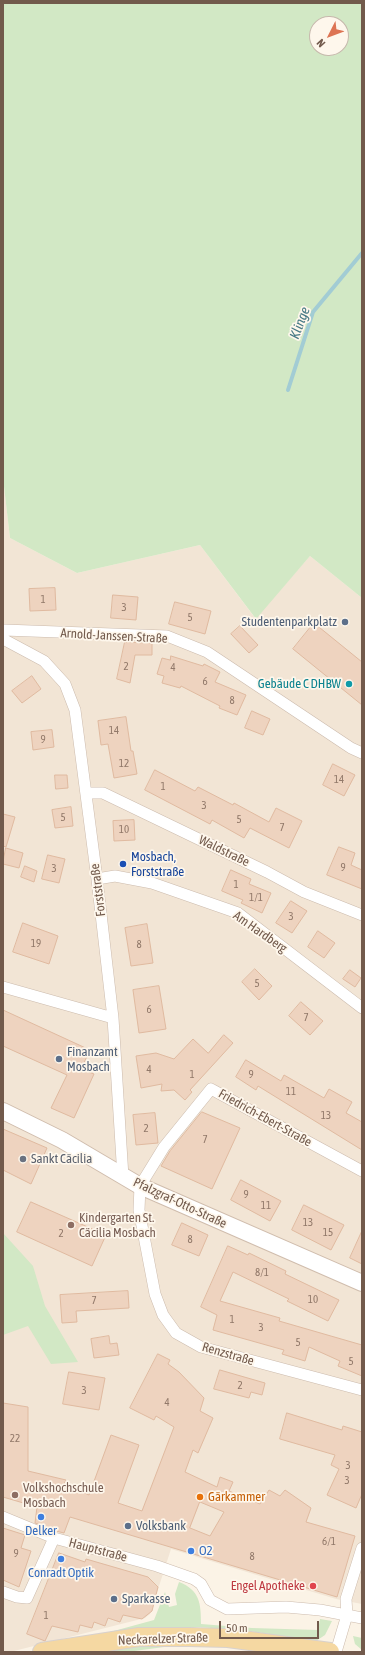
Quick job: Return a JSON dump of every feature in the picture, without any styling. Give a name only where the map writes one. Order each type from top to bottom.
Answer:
[{"type":"main road","name":"Neckarelzer Straße","points":[[43,1652],[139,1638],[189,1637],[228,1638],[330,1652]]},
{"type":"street","name":"Arnold-Janssen-Straße","points":[[3,631],[167,636],[207,652],[351,748],[362,753]]},
{"type":"street","name":"Forststraße","points":[[3,639],[44,661],[65,684],[75,710],[113,1018],[123,1176]]},
{"type":"street","name":"Waldstraße","points":[[86,793],[103,793],[267,872],[304,892],[362,915]]},
{"type":"street","name":"Am Hardberg","points":[[97,879],[115,876],[152,883],[238,913],[362,1008]]},
{"type":"street","points":[[3,987],[113,1018]]},
{"type":"street","name":"Friedrich-Ebert-Straße","points":[[140,1186],[164,1148],[211,1089],[362,1172]]},
{"type":"street","name":"Pfalzgraf-Otto-Straße","points":[[3,1111],[62,1140],[140,1186],[362,1283]]},
{"type":"street","name":"Renzstraße","points":[[140,1186],[139,1210],[155,1294],[163,1315],[176,1333],[201,1347],[362,1390]]},
{"type":"street","name":"Hauptstraße","points":[[3,1517],[54,1538],[157,1566],[194,1579],[201,1584],[210,1600],[227,1609],[286,1607],[320,1610],[347,1615]]},
{"type":"street","points":[[3,1592],[17,1597],[28,1598],[54,1538]]},
{"type":"street","points":[[336,1652],[347,1615],[346,1599],[362,1548]]},
{"type":"street","points":[[347,1615],[362,1618]]},
{"type":"shaded area","points":[[3,478],[10,538],[77,573],[200,545],[255,618],[310,556],[362,598],[362,1604],[336,1599],[171,1549],[150,1614],[145,1618],[10,1652],[3,1652]]},
{"type":"green space","points":[[3,3],[362,3],[362,598],[310,556],[256,619],[200,545],[77,573],[10,538],[3,478]]},
{"type":"green space","points":[[3,1233],[33,1266],[45,1306],[78,1362],[51,1364],[28,1326],[3,1335]]},
{"type":"green space","points":[[179,1582],[191,1589],[198,1598],[201,1610],[201,1624],[252,1628],[318,1630],[320,1619],[332,1621],[325,1635],[316,1641],[249,1631],[199,1627],[110,1634],[110,1632],[154,1620],[165,1592],[169,1607],[177,1605],[175,1594]]},
{"type":"green space","points":[[353,1636],[362,1638],[362,1650],[355,1644]]},
{"type":"green space","points":[[129,1646],[164,1647],[127,1652],[82,1652]]},
{"type":"building","points":[[55,588],[56,610],[30,611],[29,589]]},
{"type":"building","points":[[113,595],[138,597],[136,620],[111,618]]},
{"type":"building","points":[[175,602],[211,611],[205,634],[169,624]]},
{"type":"building","name":"Gebäude C DHBW","points":[[314,623],[362,662],[362,705],[293,649]]},
{"type":"building","points":[[240,626],[258,645],[249,653],[231,634]]},
{"type":"building","points":[[125,642],[152,643],[152,655],[135,655],[130,683],[117,679]]},
{"type":"building","points":[[171,656],[203,666],[204,664],[220,672],[215,682],[246,695],[237,715],[219,708],[220,706],[181,686],[180,688],[162,683],[164,676],[157,674],[162,658],[170,660]]},
{"type":"building","points":[[32,676],[41,689],[22,703],[12,691]]},
{"type":"building","points":[[252,711],[270,719],[263,735],[245,728]]},
{"type":"building","points":[[126,717],[131,751],[133,751],[137,774],[114,778],[108,744],[101,745],[98,721]]},
{"type":"building","points":[[52,730],[54,747],[33,750],[31,732]]},
{"type":"building","points":[[333,764],[355,775],[344,796],[323,785]]},
{"type":"building","points":[[155,770],[195,791],[198,787],[233,805],[234,803],[269,822],[276,808],[302,821],[289,848],[250,828],[244,838],[212,820],[210,824],[145,790]]},
{"type":"building","points":[[55,775],[67,775],[68,788],[56,789]]},
{"type":"building","points":[[71,807],[73,826],[55,828],[52,810]]},
{"type":"building","points":[[3,814],[15,817],[6,847],[3,846]]},
{"type":"building","points":[[134,820],[135,840],[114,841],[113,821]]},
{"type":"building","points":[[339,847],[355,853],[351,865],[362,870],[362,889],[327,875]]},
{"type":"building","points":[[6,848],[23,853],[19,868],[3,864]]},
{"type":"building","points":[[48,855],[65,859],[59,883],[42,879]]},
{"type":"building","points":[[25,866],[37,871],[34,882],[21,877]]},
{"type":"building","points":[[231,870],[251,879],[249,884],[271,893],[262,913],[241,903],[243,900],[222,891]]},
{"type":"building","points":[[291,901],[307,911],[292,933],[276,923]]},
{"type":"building","points":[[23,923],[58,936],[49,964],[13,952]]},
{"type":"building","points":[[147,924],[153,963],[131,966],[125,928]]},
{"type":"building","points":[[318,931],[335,943],[324,958],[308,947]]},
{"type":"building","points":[[255,969],[272,986],[259,1000],[242,982]]},
{"type":"building","points":[[350,970],[361,978],[355,987],[343,979]]},
{"type":"building","points":[[159,986],[166,1029],[139,1033],[133,990]]},
{"type":"building","points":[[301,1002],[323,1021],[310,1035],[289,1016]]},
{"type":"building","name":"Finanzamt Mosbach","points":[[3,1010],[90,1050],[81,1069],[94,1074],[74,1118],[51,1108],[67,1075],[3,1046]]},
{"type":"building","points":[[224,1035],[233,1043],[190,1090],[192,1092],[185,1100],[174,1090],[161,1091],[162,1084],[141,1088],[136,1056],[156,1053],[174,1059],[193,1039],[208,1053]]},
{"type":"building","points":[[246,1060],[281,1081],[284,1075],[324,1098],[329,1089],[352,1102],[346,1113],[362,1122],[362,1150],[258,1086],[256,1090],[236,1077]]},
{"type":"building","points":[[202,1112],[240,1128],[212,1189],[161,1166],[170,1151]]},
{"type":"building","points":[[155,1113],[158,1143],[136,1145],[133,1115]]},
{"type":"building","name":"Sankt Cäcilia","points":[[3,1129],[47,1148],[31,1184],[3,1170]]},
{"type":"building","points":[[241,1180],[281,1201],[270,1221],[231,1200]]},
{"type":"building","points":[[31,1202],[106,1235],[92,1266],[17,1232]]},
{"type":"building","points":[[304,1205],[344,1225],[331,1250],[292,1230]]},
{"type":"building","points":[[182,1223],[208,1235],[199,1256],[172,1245]]},
{"type":"building","points":[[362,1231],[362,1264],[350,1258]]},
{"type":"building","points":[[228,1246],[248,1255],[249,1253],[286,1271],[285,1274],[339,1300],[328,1321],[287,1301],[289,1299],[233,1272],[220,1301],[280,1318],[279,1321],[362,1345],[362,1376],[338,1366],[340,1361],[309,1347],[305,1361],[282,1354],[284,1350],[213,1330],[217,1315],[201,1307]]},
{"type":"building","points":[[128,1291],[129,1308],[76,1311],[77,1322],[62,1323],[60,1295]]},
{"type":"building","points":[[109,1336],[110,1344],[117,1343],[119,1355],[94,1358],[91,1339]]},
{"type":"building","points":[[158,1354],[170,1360],[168,1364],[179,1372],[204,1398],[200,1411],[213,1418],[198,1453],[193,1450],[185,1472],[217,1487],[220,1477],[233,1482],[229,1491],[260,1504],[269,1490],[280,1496],[285,1490],[311,1508],[306,1522],[355,1536],[337,1597],[70,1517],[64,1533],[56,1531],[35,1523],[37,1507],[3,1497],[3,1403],[28,1407],[28,1471],[66,1480],[64,1484],[89,1495],[111,1435],[139,1445],[118,1503],[142,1511],[174,1427],[156,1416],[154,1420],[130,1408]],"holes":[[[200,1502],[224,1512],[210,1536],[190,1528]]]},
{"type":"building","points":[[220,1370],[265,1383],[262,1395],[251,1392],[249,1398],[214,1389]]},
{"type":"building","points":[[69,1372],[105,1378],[99,1410],[63,1404]]},
{"type":"building","points":[[287,1413],[342,1430],[343,1426],[362,1432],[362,1494],[356,1508],[327,1495],[339,1469],[331,1465],[335,1455],[280,1439]]},
{"type":"building","points":[[3,1528],[25,1535],[21,1548],[31,1551],[19,1587],[3,1580]]},
{"type":"building","name":"Sparkasse","points":[[59,1553],[85,1562],[86,1559],[148,1577],[158,1587],[152,1611],[142,1619],[123,1615],[120,1622],[108,1618],[105,1626],[94,1622],[92,1628],[80,1625],[78,1632],[52,1626],[45,1641],[27,1634]]},
{"type":"waterway","name":"Klinge","points":[[288,390],[313,312],[362,253]]},
{"type":"place","name":"Studentenparkplatz","points":[[345,622]]},
{"type":"place","name":"Gebäude C DHBW","points":[[349,684]]},
{"type":"place","name":"Mosbach, Forststraße","points":[[123,864]]},
{"type":"place","name":"Finanzamt Mosbach","points":[[59,1059]]},
{"type":"place","name":"Sankt Cäcilia","points":[[23,1159]]},
{"type":"place","name":"Kindergarten St. Cäcilia Mosbach","points":[[71,1225]]},
{"type":"place","name":"Volkshochschule Mosbach","points":[[15,1495]]},
{"type":"place","name":"Gärkammer","points":[[200,1497]]},
{"type":"place","name":"Delker","points":[[41,1517]]},
{"type":"place","name":"Volksbank","points":[[128,1526]]},
{"type":"place","name":"O2","points":[[191,1551]]},
{"type":"place","name":"Conradt Optik","points":[[61,1559]]},
{"type":"place","name":"Engel Apotheke","points":[[313,1586]]},
{"type":"place","name":"Sparkasse","points":[[114,1599]]}]
